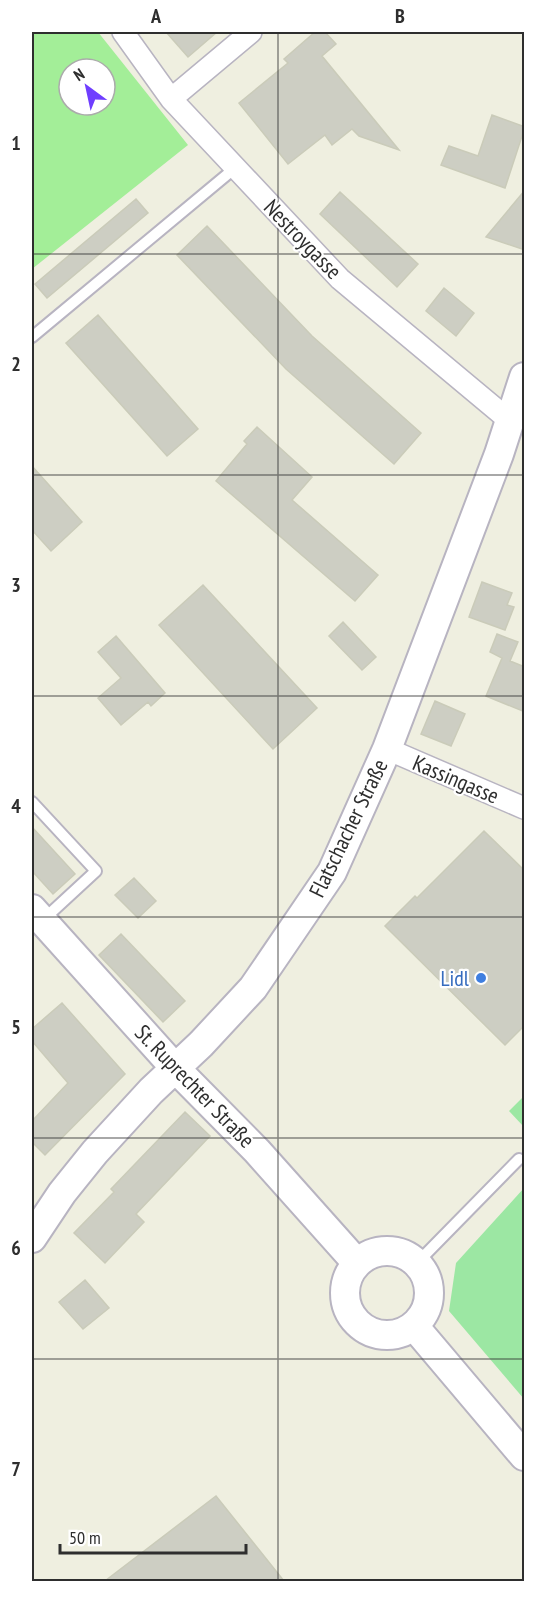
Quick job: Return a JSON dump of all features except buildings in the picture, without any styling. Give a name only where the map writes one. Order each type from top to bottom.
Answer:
[{"type":"street","name":"Nestroygasse","points":[[123,32],[171,99],[340,279],[510,421]]},
{"type":"street","points":[[171,99],[251,32]]},
{"type":"street","name":"Flatschacher Straße","points":[[32,1238],[62,1193],[95,1152],[151,1090],[176,1069],[253,988],[332,872],[387,749],[525,377]]},
{"type":"street","name":"Kassingasse","points":[[387,749],[525,808]]},
{"type":"street","name":"St. Ruprechter Straße","points":[[37,915],[176,1069],[257,1151],[357,1263]]},
{"type":"street","points":[[389,1251],[406,1256],[417,1263],[427,1281],[429,1298],[424,1313],[414,1326],[400,1334],[383,1336],[368,1331],[355,1322],[347,1308],[344,1292],[348,1276],[357,1263],[372,1254],[389,1251]]},
{"type":"street","points":[[414,1326],[525,1456]]},
{"type":"lane","points":[[32,337],[235,168]]},
{"type":"lane","points":[[32,802],[96,871],[37,915]]},
{"type":"lane","points":[[417,1263],[519,1159]]},
{"type":"green space","points":[[32,32],[98,32],[188,145],[32,269]]},
{"type":"green space","points":[[524,1096],[524,1127],[509,1111]]},
{"type":"green space","points":[[524,1188],[524,1399],[449,1311],[456,1263]]},
{"type":"place","name":"Lidl","points":[[481,978]]}]
